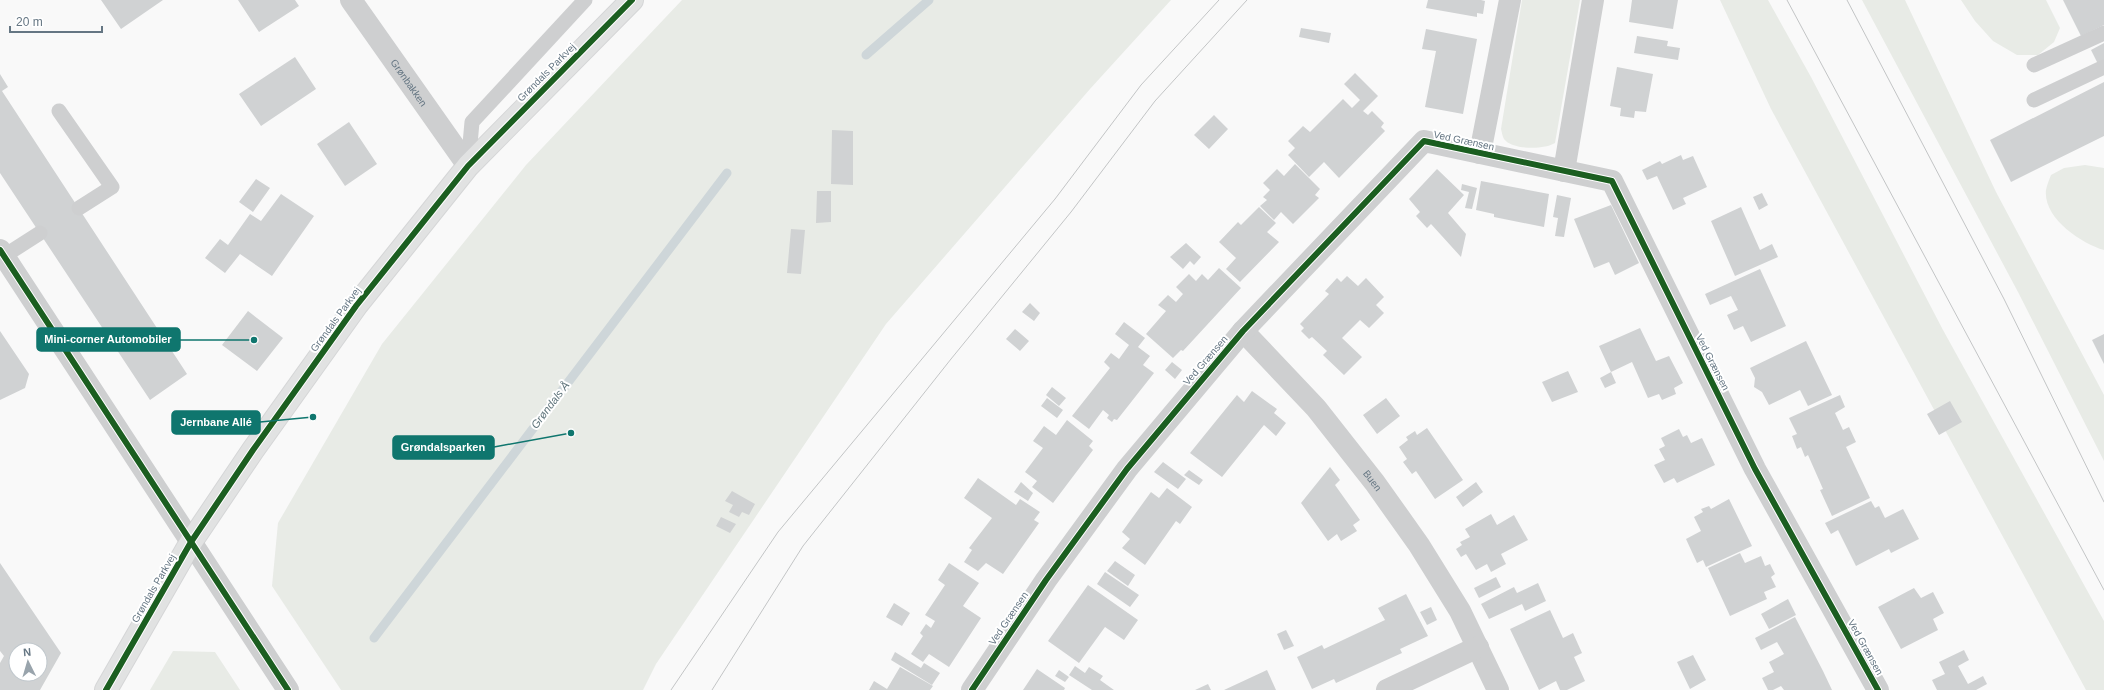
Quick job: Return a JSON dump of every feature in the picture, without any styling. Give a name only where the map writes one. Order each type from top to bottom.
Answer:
[{"type":"main road","name":"Grøndals Parkvej","points":[[106,690],[191,542],[253,450],[356,306],[468,166],[632,0]]},
{"type":"street","name":"Grønbakken","points":[[351,0],[468,166]]},
{"type":"street","name":"Ved Grænsen","points":[[1480,153],[1510,0]]},
{"type":"street","points":[[1564,171],[1593,0]]},
{"type":"street","name":"Ved Grænsen","points":[[972,690],[1046,580],[1127,469],[1243,331],[1424,141],[1612,181],[1756,469],[1878,690]]},
{"type":"street","points":[[2,253],[288,690]]},
{"type":"street","name":"Buen","points":[[1243,331],[1316,408],[1375,482],[1423,552],[1460,611],[1498,690]]},
{"type":"street","points":[[1387,690],[1478,647]]},
{"type":"lane","name":"Grøndals Parkvej","points":[[468,166],[472,122],[586,0]]},
{"type":"lane","points":[[2034,65],[2104,33]]},
{"type":"lane","points":[[2034,100],[2104,67]]},
{"type":"lane","points":[[59,111],[112,187],[79,208]]},
{"type":"lane","points":[[2,253],[40,233]]},
{"type":"shaded area","points":[[682,0],[1171,0],[1090,89],[886,324],[656,664],[643,690],[341,690],[272,586],[278,523],[382,344],[526,165]]},
{"type":"shaded area","points":[[1522,0],[1580,0],[1555,143],[1536,148],[1521,147],[1508,143],[1502,135],[1501,129]]},
{"type":"shaded area","points":[[1720,0],[1768,0],[1811,77],[1943,330],[2104,621],[2104,690],[2086,690],[1771,109]]},
{"type":"shaded area","points":[[1862,0],[1905,0],[1996,192],[2104,395],[2104,461],[2018,292]]},
{"type":"shaded area","points":[[1961,0],[2046,0],[2060,28],[2054,42],[2038,55],[2017,55],[1993,41],[1975,21]]},
{"type":"shaded area","points":[[2085,165],[2104,168],[2104,250],[2085,242],[2065,228],[2051,210],[2047,200],[2046,190],[2051,175],[2064,168]]},
{"type":"shaded area","points":[[173,651],[215,652],[240,690],[150,690]]},
{"type":"building","points":[[101,0],[163,0],[121,29]]},
{"type":"building","points":[[238,0],[295,0],[299,6],[259,32]]},
{"type":"building","points":[[1428,0],[1485,1],[1483,14],[1477,13],[1477,17],[1426,8]]},
{"type":"building","points":[[1632,0],[1678,0],[1673,29],[1629,22]]},
{"type":"building","points":[[2063,0],[2104,0],[2104,25],[2081,36]]},
{"type":"building","points":[[1301,28],[1331,33],[1329,43],[1299,37]]},
{"type":"building","points":[[1426,29],[1477,39],[1463,114],[1425,107],[1436,51],[1422,49]]},
{"type":"building","points":[[1637,36],[1668,41],[1667,46],[1680,48],[1678,60],[1634,53]]},
{"type":"building","points":[[2104,43],[2104,66],[2100,68],[2091,50]]},
{"type":"building","points":[[295,57],[316,89],[261,126],[239,94]]},
{"type":"building","points":[[1617,67],[1653,74],[1646,112],[1635,111],[1634,118],[1620,116],[1621,108],[1610,106]]},
{"type":"building","points":[[1355,73],[1378,96],[1363,111],[1368,115],[1372,111],[1384,123],[1381,127],[1385,131],[1339,178],[1324,162],[1309,177],[1288,155],[1295,148],[1288,141],[1303,126],[1310,132],[1343,99],[1352,108],[1360,100],[1344,84]]},
{"type":"building","points":[[0,74],[8,87],[2,91],[187,374],[150,400],[0,173]]},
{"type":"building","points":[[2104,82],[2104,136],[2011,182],[1990,140]]},
{"type":"building","points":[[1214,115],[1228,129],[1209,149],[1194,135]]},
{"type":"building","points":[[349,122],[377,164],[345,186],[317,144]]},
{"type":"building","points":[[832,130],[853,131],[853,185],[831,184]]},
{"type":"building","points":[[1681,155],[1683,160],[1693,156],[1707,187],[1683,198],[1686,204],[1673,210],[1657,176],[1647,180],[1642,170],[1660,161],[1662,164]]},
{"type":"building","points":[[1295,164],[1320,189],[1315,195],[1319,198],[1293,224],[1281,212],[1274,220],[1260,206],[1267,200],[1263,197],[1270,190],[1263,183],[1277,169],[1284,176]]},
{"type":"building","points":[[1437,169],[1464,195],[1448,213],[1466,234],[1461,257],[1431,224],[1427,228],[1416,216],[1420,212],[1409,199]]},
{"type":"building","points":[[256,179],[270,188],[253,212],[239,202]]},
{"type":"building","points":[[1481,181],[1549,194],[1544,227],[1494,217],[1494,214],[1476,210]]},
{"type":"building","points":[[1462,184],[1477,188],[1472,209],[1465,208],[1469,192],[1461,190]]},
{"type":"building","points":[[817,191],[831,191],[831,222],[816,223]]},
{"type":"building","points":[[1762,193],[1768,205],[1759,210],[1753,197]]},
{"type":"building","points":[[281,194],[314,216],[272,276],[240,254],[225,273],[205,258],[220,239],[228,245],[250,214],[261,221]]},
{"type":"building","points":[[1557,195],[1571,198],[1564,237],[1555,236],[1558,218],[1553,217]]},
{"type":"building","points":[[1611,205],[1639,263],[1615,275],[1609,262],[1594,268],[1574,219]]},
{"type":"building","points":[[1259,207],[1276,223],[1267,232],[1279,242],[1240,282],[1226,269],[1236,258],[1219,242],[1238,222],[1241,225]]},
{"type":"building","points":[[1741,207],[1760,250],[1772,244],[1778,257],[1735,276],[1711,221]]},
{"type":"building","points":[[791,229],[805,230],[801,274],[787,273]]},
{"type":"building","points":[[1186,243],[1201,257],[1194,265],[1190,261],[1183,269],[1170,257]]},
{"type":"building","points":[[1219,268],[1241,288],[1183,351],[1181,350],[1173,358],[1146,334],[1166,311],[1158,305],[1168,295],[1176,302],[1183,294],[1176,287],[1189,274],[1196,281],[1202,274],[1208,280]]},
{"type":"building","points":[[1760,269],[1786,326],[1751,342],[1743,326],[1734,330],[1727,315],[1738,310],[1731,296],[1710,305],[1705,294]]},
{"type":"building","points":[[1347,276],[1358,286],[1366,278],[1384,297],[1376,305],[1384,313],[1369,328],[1360,320],[1342,338],[1362,357],[1344,375],[1323,355],[1327,351],[1312,337],[1309,339],[1301,331],[1304,328],[1300,324],[1329,294],[1325,291],[1337,278],[1341,282]]},
{"type":"building","points":[[1030,303],[1040,313],[1034,321],[1022,312]]},
{"type":"building","points":[[248,311],[283,338],[257,371],[222,345]]},
{"type":"building","points":[[1124,322],[1145,338],[1138,347],[1150,356],[1143,365],[1154,373],[1117,420],[1114,419],[1112,422],[1107,418],[1109,415],[1103,410],[1089,429],[1072,416],[1110,368],[1104,362],[1111,353],[1119,359],[1129,345],[1115,334]]},
{"type":"building","points":[[1640,328],[1656,361],[1669,356],[1683,383],[1674,388],[1676,394],[1662,400],[1659,394],[1648,398],[1632,362],[1611,372],[1599,346]]},
{"type":"building","points":[[1015,329],[1029,341],[1020,351],[1006,339]]},
{"type":"building","points":[[0,331],[29,374],[25,388],[0,400]]},
{"type":"building","points":[[2104,334],[2104,364],[2092,340]]},
{"type":"building","points":[[1806,341],[1832,395],[1808,406],[1800,390],[1769,405],[1762,392],[1754,387],[1755,378],[1750,368]]},
{"type":"building","points":[[1172,362],[1182,370],[1175,379],[1165,370]]},
{"type":"building","points":[[1568,371],[1578,392],[1552,402],[1542,382]]},
{"type":"building","points":[[1611,372],[1616,383],[1605,388],[1600,378]]},
{"type":"building","points":[[1052,387],[1066,398],[1059,406],[1046,395]]},
{"type":"building","points":[[1252,391],[1277,409],[1274,413],[1286,423],[1276,436],[1264,425],[1222,477],[1190,453],[1237,395],[1244,402]]},
{"type":"building","points":[[1840,395],[1845,407],[1835,413],[1843,430],[1849,427],[1856,442],[1846,447],[1870,498],[1832,516],[1820,490],[1823,489],[1808,455],[1805,457],[1801,447],[1797,449],[1792,436],[1797,434],[1789,418]]},
{"type":"building","points":[[1047,398],[1063,410],[1057,418],[1041,406]]},
{"type":"building","points":[[1386,398],[1400,416],[1377,434],[1363,415]]},
{"type":"building","points":[[1950,401],[1962,422],[1939,435],[1927,414]]},
{"type":"building","points":[[1067,420],[1093,441],[1089,446],[1093,450],[1053,503],[1032,487],[1037,481],[1025,472],[1043,448],[1033,441],[1044,426],[1056,435]]},
{"type":"building","points":[[1427,428],[1463,480],[1435,499],[1416,471],[1412,474],[1403,462],[1407,459],[1399,447],[1408,440],[1406,437],[1415,431],[1417,435]]},
{"type":"building","points":[[1679,429],[1683,437],[1687,435],[1691,443],[1702,438],[1715,465],[1677,483],[1674,478],[1664,483],[1654,465],[1665,460],[1659,449],[1665,446],[1661,438]]},
{"type":"building","points":[[1163,462],[1186,479],[1178,489],[1154,472]]},
{"type":"building","points":[[1330,467],[1340,480],[1335,485],[1360,520],[1353,525],[1357,531],[1341,541],[1337,534],[1328,541],[1301,503]]},
{"type":"building","points":[[1189,470],[1203,480],[1199,485],[1184,475]]},
{"type":"building","points":[[978,478],[1016,505],[1020,499],[1040,512],[1034,520],[1039,523],[1003,574],[986,563],[978,571],[964,562],[972,550],[969,548],[992,518],[964,498]]},
{"type":"building","points":[[1021,482],[1033,493],[1028,501],[1014,492]]},
{"type":"building","points":[[1476,482],[1483,492],[1463,507],[1456,497]]},
{"type":"building","points":[[1167,488],[1192,507],[1180,524],[1176,521],[1145,565],[1122,548],[1130,539],[1122,532],[1151,492],[1159,498]]},
{"type":"building","points":[[732,491],[755,504],[749,515],[742,512],[739,517],[729,512],[733,505],[725,501]]},
{"type":"building","points":[[1729,499],[1752,546],[1706,567],[1703,560],[1697,563],[1686,539],[1701,531],[1694,517],[1703,512],[1701,509],[1709,506],[1711,509]]},
{"type":"building","points":[[1871,501],[1875,508],[1879,506],[1885,518],[1903,509],[1919,539],[1891,553],[1889,549],[1856,566],[1838,530],[1831,534],[1825,523]]},
{"type":"building","points":[[1491,514],[1497,525],[1514,515],[1528,540],[1501,554],[1506,564],[1491,572],[1487,564],[1476,570],[1466,554],[1461,557],[1456,549],[1462,545],[1460,542],[1470,537],[1465,529]]},
{"type":"building","points":[[721,517],[736,524],[730,533],[716,526]]},
{"type":"building","points":[[1740,553],[1745,563],[1761,556],[1765,566],[1770,564],[1775,574],[1771,577],[1776,587],[1764,592],[1767,599],[1730,616],[1708,568]]},
{"type":"building","points":[[1115,561],[1135,575],[1128,586],[1107,571]]},
{"type":"building","points":[[0,563],[61,653],[48,676],[48,642],[8,642],[8,682],[45,682],[40,690],[0,690],[0,663],[4,656],[0,651]]},
{"type":"building","points":[[949,563],[979,583],[963,606],[981,618],[949,667],[929,654],[923,662],[911,654],[923,636],[920,633],[926,624],[931,628],[935,621],[925,615],[945,585],[938,580]]},
{"type":"building","points":[[1105,572],[1139,595],[1130,607],[1097,584]]},
{"type":"building","points":[[1496,577],[1501,587],[1479,598],[1474,588]]},
{"type":"building","points":[[1538,583],[1546,601],[1525,611],[1522,604],[1489,619],[1481,604],[1514,587],[1517,593]]},
{"type":"building","points":[[1088,585],[1138,620],[1124,640],[1105,627],[1079,663],[1048,641]]},
{"type":"building","points":[[1914,588],[1921,598],[1933,592],[1944,613],[1933,619],[1938,630],[1901,649],[1878,607]]},
{"type":"building","points":[[1406,594],[1428,636],[1400,649],[1402,653],[1336,683],[1334,679],[1312,689],[1297,657],[1322,645],[1324,649],[1385,620],[1378,608]]},
{"type":"building","points":[[1788,599],[1796,615],[1769,629],[1761,614]]},
{"type":"building","points":[[894,603],[910,613],[902,626],[886,617]]},
{"type":"building","points":[[1431,607],[1437,620],[1427,625],[1420,612]]},
{"type":"building","points":[[1550,610],[1563,638],[1573,633],[1582,653],[1574,657],[1585,681],[1567,690],[1560,690],[1556,681],[1539,690],[1510,629]]},
{"type":"building","points":[[1795,617],[1832,690],[1784,690],[1781,686],[1773,690],[1768,690],[1762,678],[1774,672],[1769,662],[1784,654],[1777,642],[1761,650],[1755,638]]},
{"type":"building","points":[[1286,630],[1294,646],[1284,650],[1277,634]]},
{"type":"building","points":[[1964,650],[1969,660],[1958,666],[1968,684],[1983,676],[1987,684],[1976,690],[1937,690],[1932,680],[1945,674],[1939,662]]},
{"type":"building","points":[[895,652],[921,668],[924,663],[940,673],[932,685],[891,660]]},
{"type":"building","points":[[1693,655],[1706,680],[1690,689],[1677,662]]},
{"type":"building","points":[[1075,666],[1085,673],[1089,667],[1103,676],[1100,680],[1114,690],[1092,690],[1069,675]]},
{"type":"building","points":[[900,667],[933,686],[930,690],[869,690],[874,681],[887,689]]},
{"type":"building","points":[[1037,669],[1065,688],[1064,690],[1023,690]]},
{"type":"building","points":[[1059,670],[1069,677],[1065,682],[1055,676]]},
{"type":"building","points":[[1267,670],[1276,690],[1224,690]]},
{"type":"building","points":[[1208,684],[1211,690],[1195,690]]},
{"type":"waterway","name":"Grøndals Å","points":[[866,55],[929,0]]},
{"type":"waterway","name":"Grøndals Å","points":[[374,638],[727,173]]},
{"type":"tram line","points":[[671,690],[778,532],[1055,199],[1141,85],[1219,0]]},
{"type":"tram line","points":[[712,690],[803,546],[951,359],[1071,212],[1155,101],[1247,0]]},
{"type":"tram line","points":[[1787,0],[2104,590]]},
{"type":"tram line","points":[[1847,0],[2004,299],[2104,502]]},
{"type":"cycle path","points":[[106,690],[191,542],[253,450],[356,306],[468,166],[632,0]]},
{"type":"cycle path","points":[[972,690],[1046,580],[1127,469],[1243,331],[1424,141],[1612,181],[1755,469],[1878,690]]},
{"type":"cycle path","points":[[0,250],[288,690]]},
{"type":"place","name":"Mini-corner Automobiler","points":[[254,340]]},
{"type":"place","name":"Jernbane Allé","points":[[313,417]]},
{"type":"place","name":"Grøndalsparken","points":[[571,433]]}]
